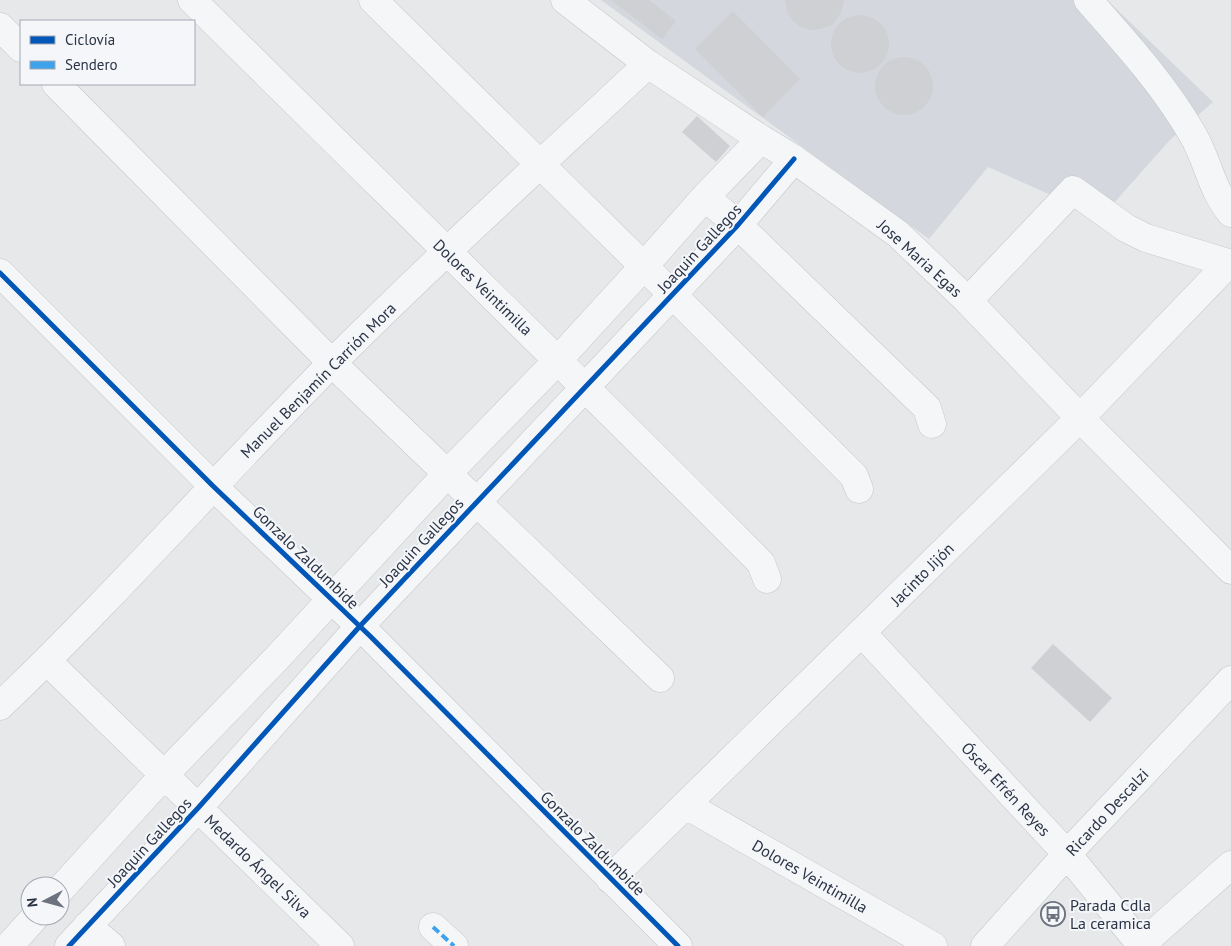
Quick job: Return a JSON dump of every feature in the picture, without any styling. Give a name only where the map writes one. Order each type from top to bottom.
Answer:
[{"type":"street","name":"Dolores Veintimilla","points":[[192,0],[586,387],[761,563],[767,579]]},
{"type":"street","points":[[373,0],[644,266],[854,476],[859,489]]},
{"type":"street","name":"Jose Maria Egas","points":[[565,0],[648,64],[760,140],[794,159],[898,234],[968,301],[1080,418],[1231,570]]},
{"type":"street","points":[[1088,0],[1148,69],[1176,106],[1195,138],[1222,202],[1231,213]]},
{"type":"street","points":[[0,27],[20,47]]},
{"type":"street","name":"Manuel Benjamín Carrión Mora","points":[[0,706],[47,661],[332,363],[447,252],[648,64]]},
{"type":"street","points":[[57,85],[332,363],[660,678]]},
{"type":"street","points":[[70,879],[164,775],[447,474],[558,360],[705,197],[760,140]]},
{"type":"street","name":"Joaquin Gallegos","points":[[69,946],[198,808],[360,626],[738,225],[794,159]]},
{"type":"street","points":[[968,301],[1073,190],[1126,228],[1146,238],[1229,264]]},
{"type":"street","points":[[705,197],[738,225],[927,408],[932,424]]},
{"type":"street","name":"Jacinto Jijón","points":[[610,879],[1080,418],[1229,264]]},
{"type":"street","name":"Gonzalo Zaldumbide","points":[[0,273],[213,486],[360,626],[678,946]]},
{"type":"street","name":"Óscar Efrén Reyes","points":[[862,633],[1067,854],[1133,935],[1140,938],[1151,936],[1231,865]]},
{"type":"street","name":"Medardo Ángel Silva","points":[[47,661],[340,946]]},
{"type":"street","name":"Ricardo Descalzi","points":[[985,946],[1067,854],[1231,680]]},
{"type":"street","name":"Dolores Veintimilla","points":[[686,805],[933,946]]},
{"type":"street","points":[[9,946],[27,926]]},
{"type":"street","points":[[87,926],[111,946]]},
{"type":"street","points":[[433,927],[454,946]]},
{"type":"shaded area","points":[[601,0],[1107,0],[1213,102],[1170,140],[1112,205],[1051,195],[988,167],[929,239]]},
{"type":"building","points":[[611,0],[649,0],[676,21],[662,39]]},
{"type":"building","points":[[785,0],[843,0],[844,2],[840,14],[833,24],[821,29],[811,30],[801,27],[793,21],[787,12]]},
{"type":"building","points":[[733,11],[800,79],[763,117],[695,49]]},
{"type":"building","points":[[854,15],[866,15],[881,23],[889,38],[889,50],[881,65],[866,73],[854,73],[839,65],[831,50],[831,38],[839,23]]},
{"type":"building","points":[[898,57],[910,57],[925,65],[933,80],[933,92],[925,107],[910,115],[898,115],[883,107],[875,92],[875,80],[883,65]]},
{"type":"building","points":[[697,116],[730,146],[716,162],[682,132]]},
{"type":"building","points":[[1053,644],[1112,698],[1090,722],[1031,668]]},
{"type":"marked path","points":[[433,927],[454,946]]},
{"type":"cycle path","points":[[69,946],[198,808],[360,626],[738,225],[794,159]]},
{"type":"cycle path","points":[[0,273],[213,486],[370,636],[678,946]]},
{"type":"place","name":"Parada Cdla La ceramica","points":[[1053,914]]}]
